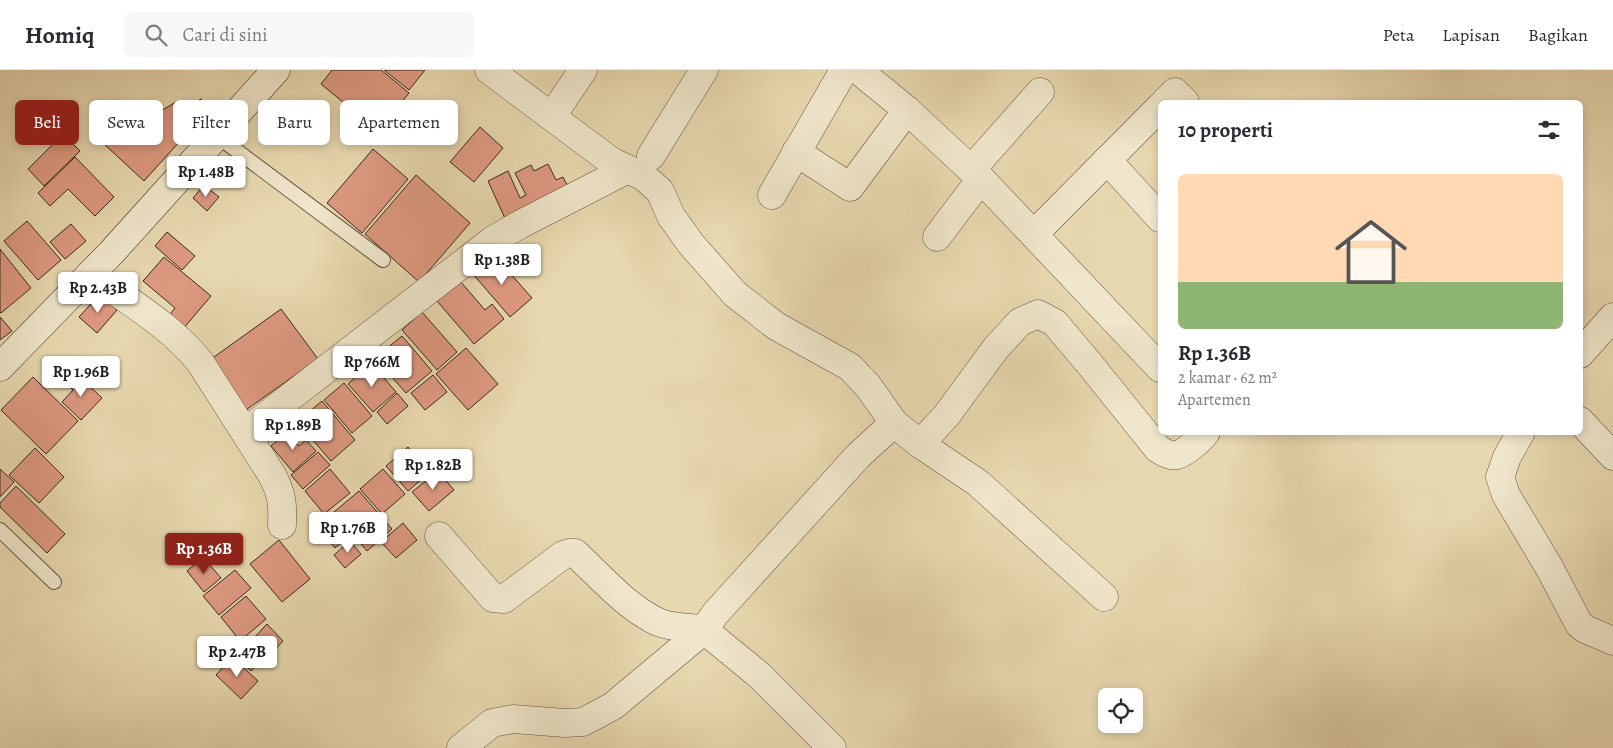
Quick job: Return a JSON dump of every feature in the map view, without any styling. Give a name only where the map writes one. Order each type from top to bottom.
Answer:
[{"type":"street","points":[[248,101],[276,70]]},
{"type":"street","points":[[489,70],[611,161],[644,177],[660,192],[671,216],[691,244],[735,294],[776,326],[850,366],[868,386],[894,423],[920,444],[978,483],[1104,597]]},
{"type":"street","points":[[552,116],[583,70]]},
{"type":"street","points":[[651,156],[704,70]]},
{"type":"street","points":[[772,195],[844,70]]},
{"type":"street","points":[[858,70],[907,110],[976,175],[1158,366]]},
{"type":"street","points":[[937,237],[976,175],[1040,92]]},
{"type":"street","points":[[1167,100],[1175,92],[1183,100]]},
{"type":"street","points":[[1034,234],[1158,109]]},
{"type":"street","points":[[796,152],[850,187],[907,110]]},
{"type":"street","points":[[0,367],[91,274],[209,145]]},
{"type":"street","points":[[1107,160],[1158,216]]},
{"type":"street","points":[[245,432],[493,240],[519,224],[628,169]]},
{"type":"street","points":[[91,274],[171,333],[200,362],[280,491],[283,506],[282,526]]},
{"type":"street","points":[[920,444],[942,421],[996,348],[1020,322],[1038,314],[1055,323],[1158,449],[1176,456],[1185,451],[1203,435]]},
{"type":"street","points":[[1583,351],[1613,317]]},
{"type":"street","points":[[461,748],[492,722],[513,719],[565,723],[583,722],[613,706],[704,630],[715,614],[858,456],[894,423]]},
{"type":"street","points":[[1583,423],[1613,456]]},
{"type":"street","points":[[1518,435],[1507,457],[1500,477],[1506,495],[1549,567],[1579,624],[1585,629],[1613,641]]},
{"type":"street","points":[[439,536],[493,598],[504,599],[563,556],[575,553],[627,602],[659,622],[704,630],[759,676],[832,748]]},
{"type":"lane","points":[[229,145],[383,260]]},
{"type":"lane","points":[[0,530],[54,582]]},
{"type":"building","points":[[332,70],[381,70],[409,93],[403,100],[340,100],[321,84]]},
{"type":"building","points":[[384,70],[425,70],[409,90]]},
{"type":"building","points":[[173,104],[173,145],[177,145],[144,181],[105,145],[163,145],[163,110]]},
{"type":"building","points":[[480,127],[503,148],[474,182],[450,162]]},
{"type":"building","points":[[52,145],[74,145],[80,151],[44,186],[28,169]]},
{"type":"building","points":[[373,149],[408,179],[362,233],[327,203]]},
{"type":"building","points":[[75,157],[114,197],[95,216],[68,189],[50,206],[38,193]]},
{"type":"building","points":[[548,164],[556,180],[563,177],[572,195],[508,225],[488,181],[508,171],[520,198],[526,195],[515,173],[531,165],[534,171]]},
{"type":"building","points":[[416,175],[470,223],[419,282],[365,234]]},
{"type":"building","points":[[204,185],[219,197],[207,211],[193,198]]},
{"type":"building","points":[[27,221],[61,260],[38,280],[4,241]]},
{"type":"building","points":[[71,224],[86,241],[65,259],[50,242]]},
{"type":"building","points":[[167,232],[195,256],[182,270],[155,246]]},
{"type":"building","points":[[0,249],[31,288],[1,313],[0,312]]},
{"type":"building","points":[[493,254],[532,298],[510,317],[472,273]]},
{"type":"building","points":[[164,257],[211,296],[183,329],[168,317],[175,308],[143,281]]},
{"type":"building","points":[[460,281],[485,310],[492,304],[504,319],[474,344],[437,301]]},
{"type":"building","points":[[100,294],[117,310],[97,333],[79,317]]},
{"type":"building","points":[[281,309],[318,359],[243,412],[207,362]]},
{"type":"building","points":[[422,312],[457,352],[437,370],[402,330]]},
{"type":"building","points":[[0,317],[12,331],[0,340]]},
{"type":"building","points":[[402,336],[432,371],[406,393],[375,358]]},
{"type":"building","points":[[466,348],[498,384],[468,410],[436,374]]},
{"type":"building","points":[[371,363],[396,392],[373,412],[348,384]]},
{"type":"building","points":[[433,375],[447,392],[425,410],[411,393]]},
{"type":"building","points":[[79,376],[102,398],[81,420],[62,402],[73,390],[69,386]]},
{"type":"building","points":[[33,377],[78,421],[46,454],[1,410]]},
{"type":"building","points":[[344,383],[372,416],[352,433],[324,400]]},
{"type":"building","points":[[397,393],[408,406],[387,424],[377,412]]},
{"type":"building","points":[[322,401],[355,440],[331,461],[311,438],[316,435],[302,418]]},
{"type":"building","points":[[287,432],[299,446],[306,440],[316,451],[293,472],[271,446]]},
{"type":"building","points":[[408,447],[430,472],[408,491],[386,466]]},
{"type":"building","points":[[35,448],[64,477],[39,503],[9,475]]},
{"type":"building","points":[[318,452],[330,465],[303,489],[291,475]]},
{"type":"building","points":[[0,469],[14,482],[0,497]]},
{"type":"building","points":[[330,469],[350,493],[324,514],[305,491]]},
{"type":"building","points":[[383,469],[405,494],[382,514],[360,489]]},
{"type":"building","points":[[438,471],[454,490],[429,511],[412,492]]},
{"type":"building","points":[[16,486],[65,534],[47,553],[0,507],[0,503]]},
{"type":"building","points":[[359,491],[392,529],[367,551],[334,512]]},
{"type":"building","points":[[334,515],[350,535],[335,548],[318,529]]},
{"type":"building","points":[[403,523],[417,540],[396,558],[381,542]]},
{"type":"building","points":[[279,540],[310,579],[282,602],[250,564]]},
{"type":"building","points":[[350,541],[361,554],[345,568],[334,555]]},
{"type":"building","points":[[203,557],[221,578],[204,592],[187,571]]},
{"type":"building","points":[[235,570],[251,588],[219,615],[203,596]]},
{"type":"building","points":[[246,596],[266,619],[240,641],[221,617]]},
{"type":"building","points":[[267,624],[283,641],[268,657],[251,641]]},
{"type":"building","points":[[247,641],[264,657],[251,671],[234,655]]},
{"type":"building","points":[[232,657],[258,681],[241,699],[216,675]]}]
